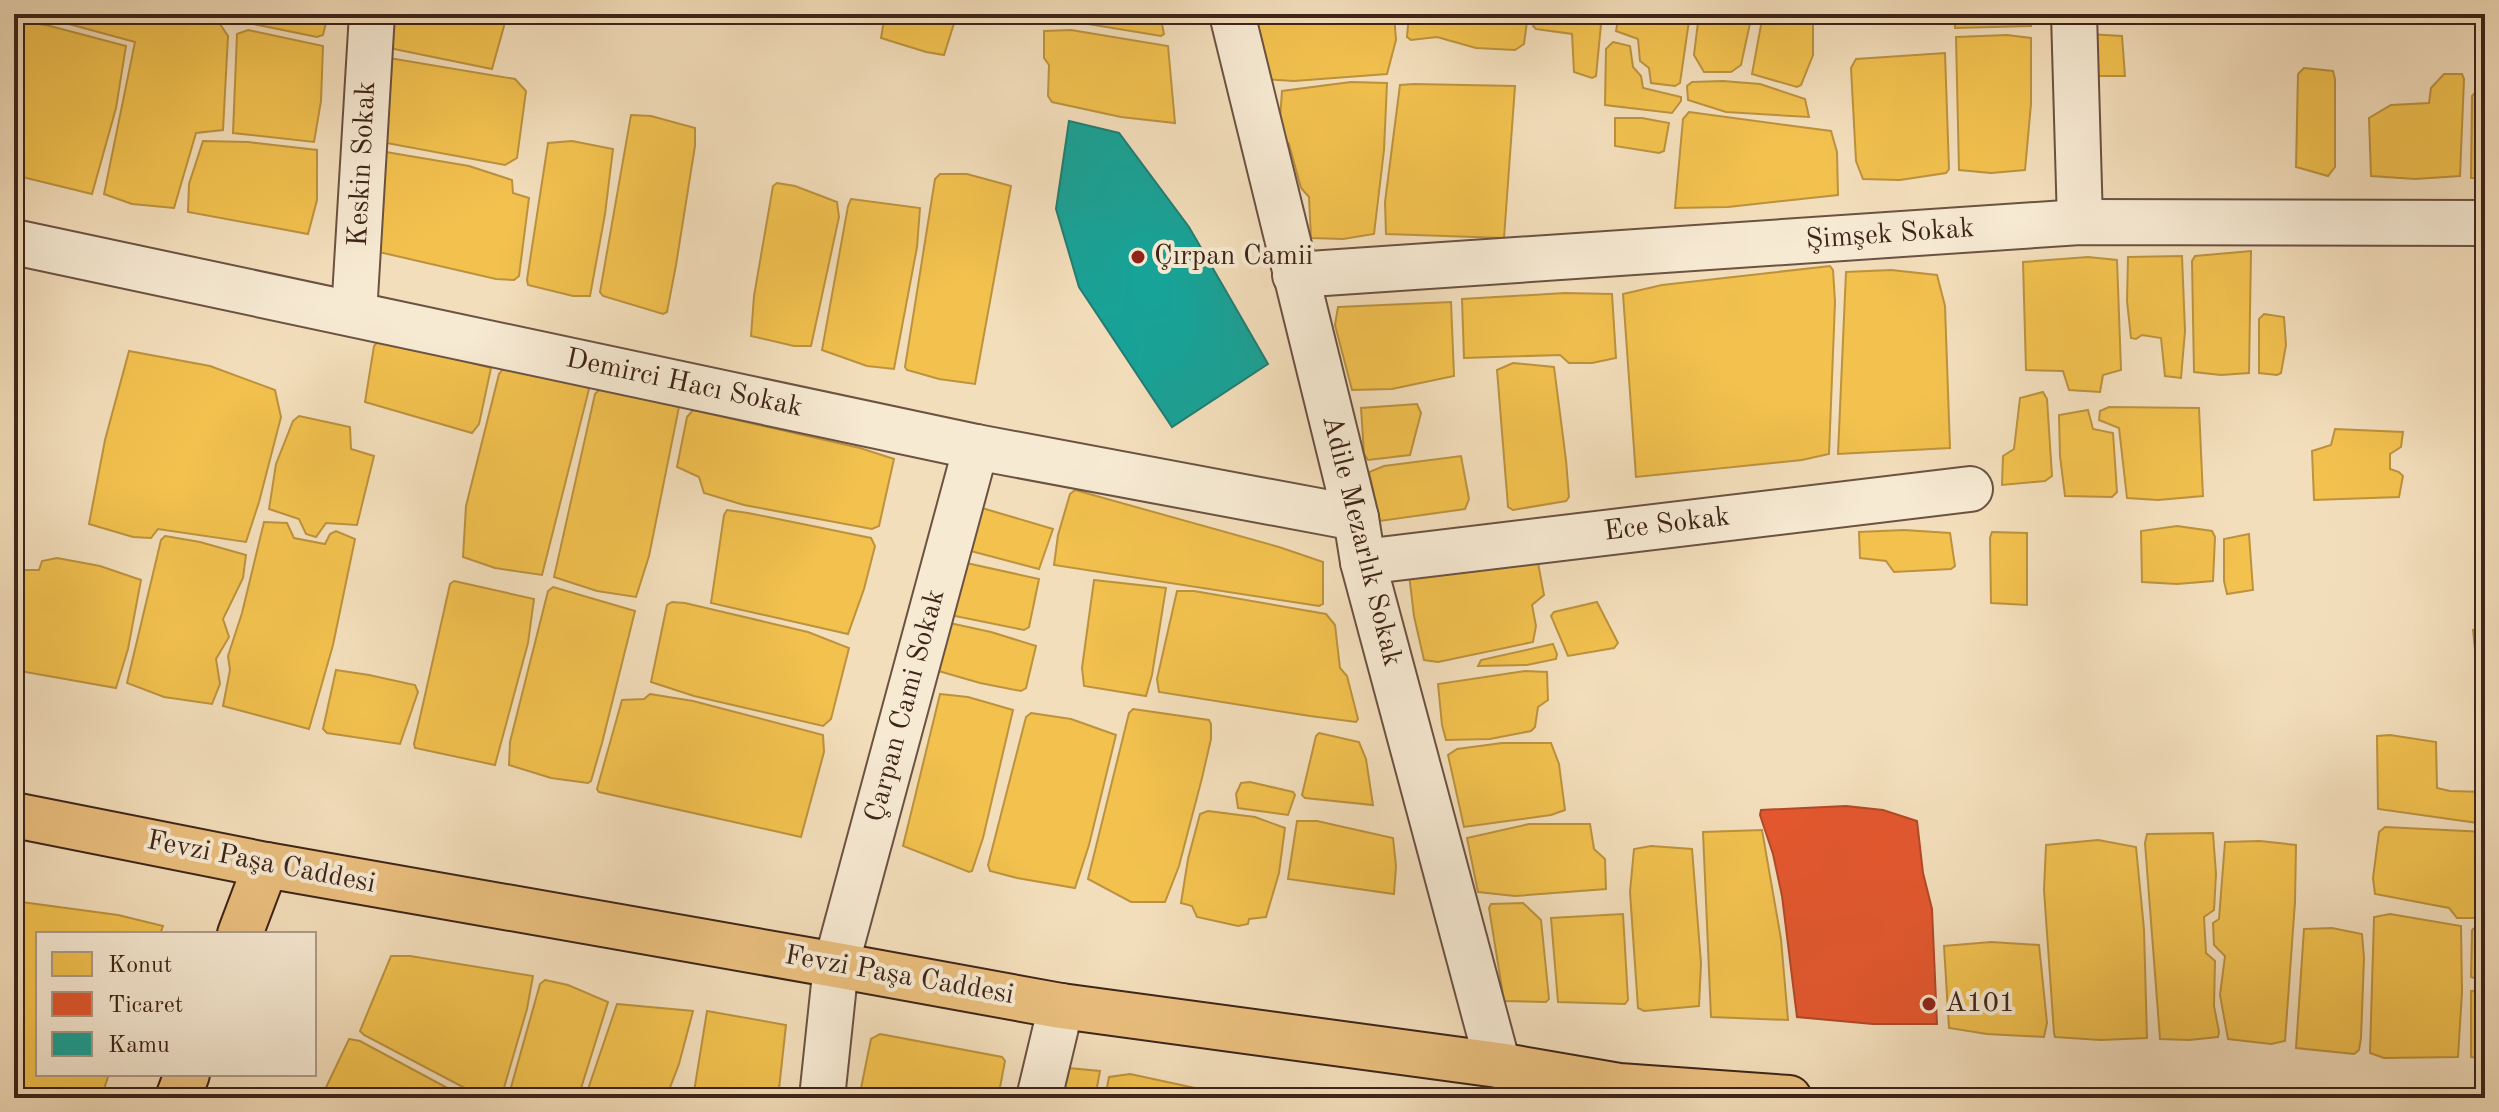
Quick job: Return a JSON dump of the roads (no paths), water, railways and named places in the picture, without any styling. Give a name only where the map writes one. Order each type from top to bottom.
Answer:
[{"type":"main road","name":"Fevzi Paşa Caddesi","points":[[14,815],[266,865],[1061,1006],[1498,1065],[1619,1092],[1789,1098]]},
{"type":"main road","points":[[241,932],[266,865]]},
{"type":"main road","points":[[178,1098],[186,1076]]},
{"type":"street","name":"Keskin Sokak","points":[[354,314],[372,14]]},
{"type":"street","name":"Adile Mezarlık Sokak","points":[[1232,14],[1356,518],[1363,562],[1498,1065]]},
{"type":"street","points":[[2074,14],[2080,222]]},
{"type":"street","name":"Şimşek Sokak","points":[[1295,275],[2080,222],[2485,223]]},
{"type":"street","name":"Demirci Hacı Sokak","points":[[14,242],[976,447],[1356,518]]},
{"type":"street","name":"Çarpan Cami Sokak","points":[[822,1098],[836,965],[976,447]]},
{"type":"street","name":"Ece Sokak","points":[[1363,562],[1970,489]]},
{"type":"street","points":[[1039,1098],[1061,1006]]},
{"type":"place","name":"Çırpan Camii","points":[[1138,257]]},
{"type":"place","name":"A101","points":[[1929,1004]]}]
